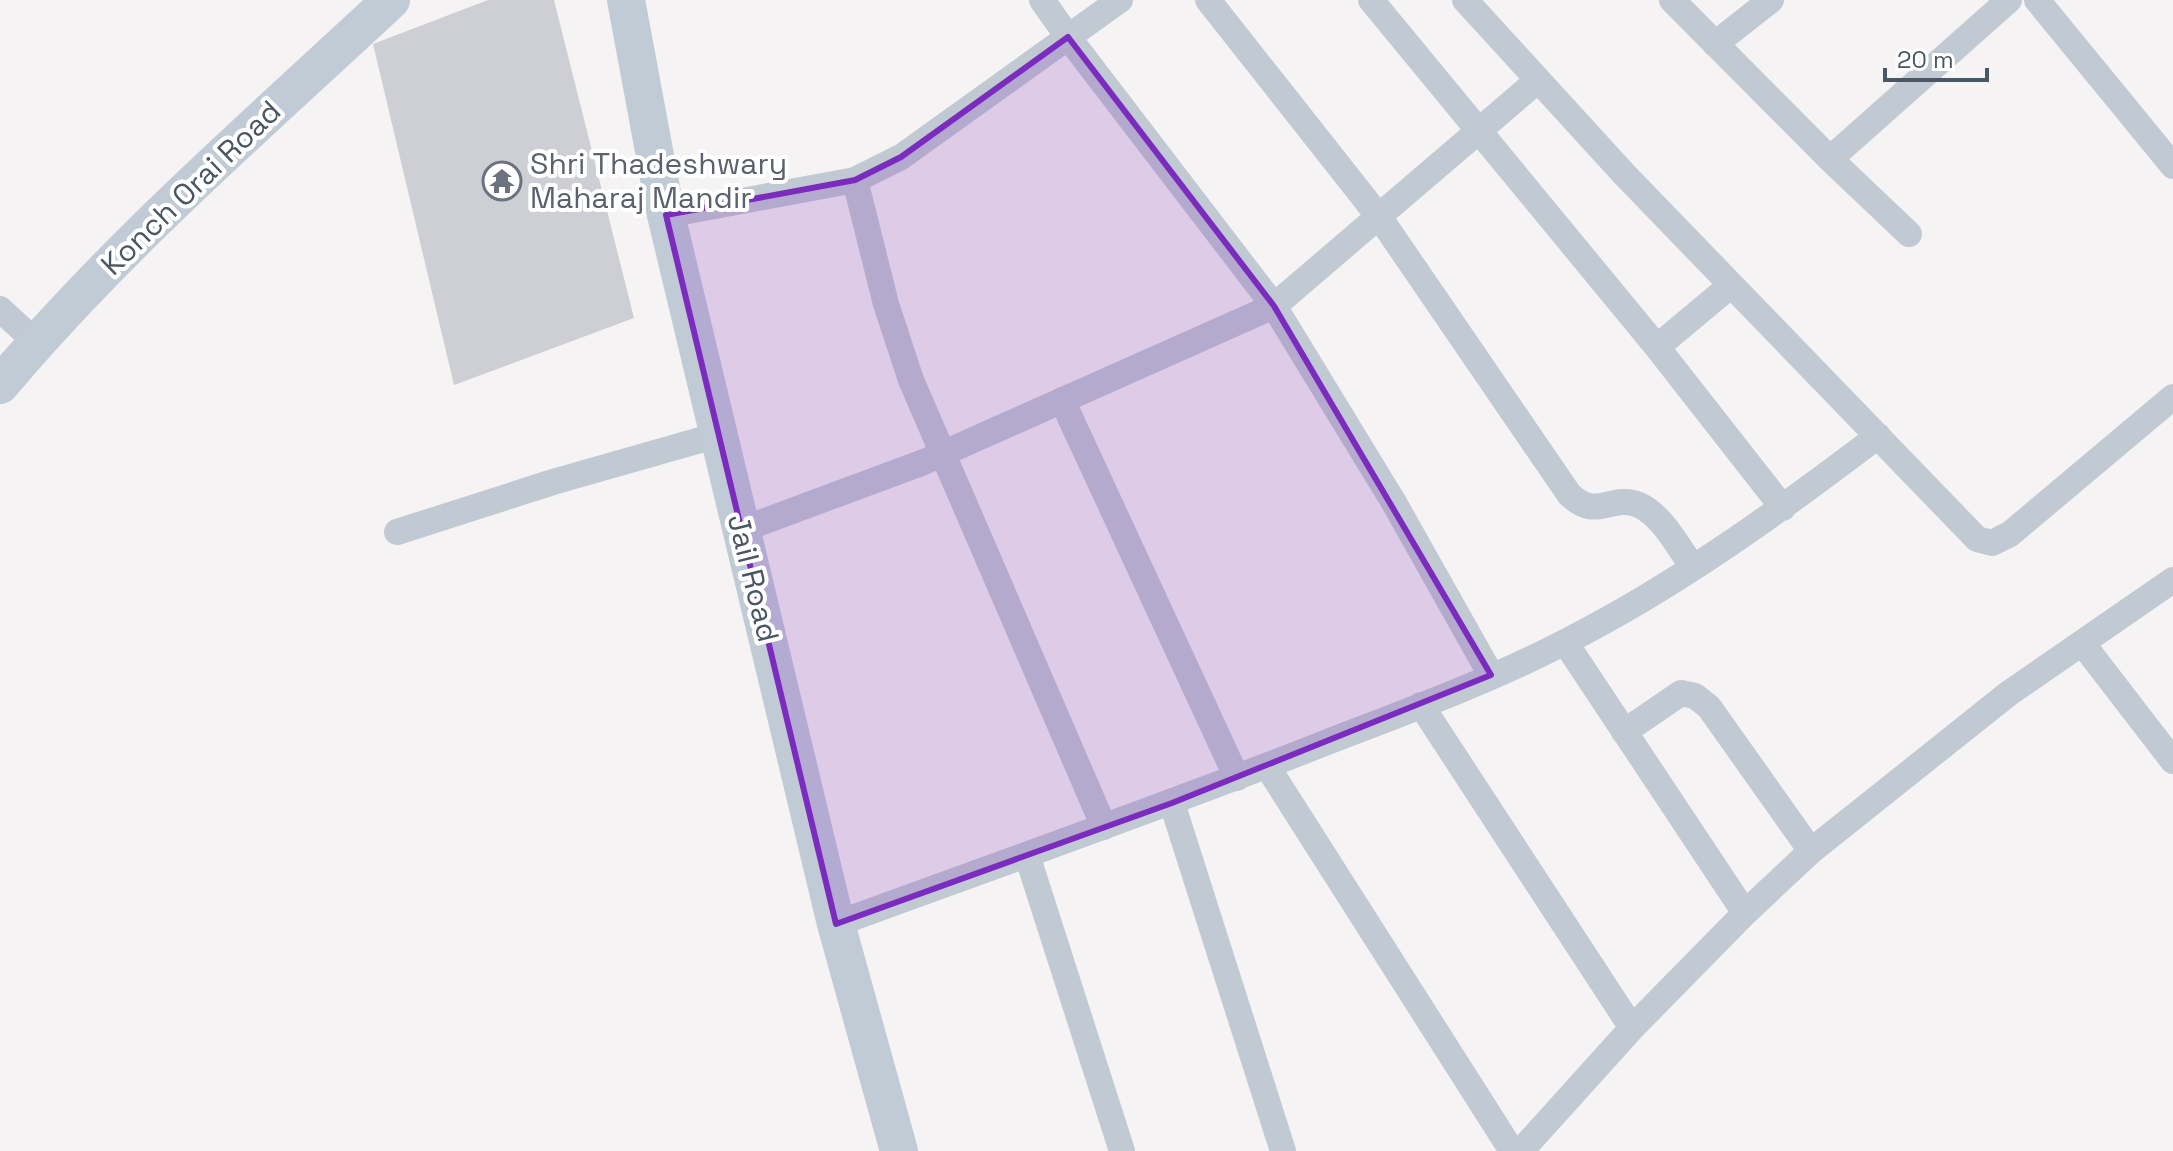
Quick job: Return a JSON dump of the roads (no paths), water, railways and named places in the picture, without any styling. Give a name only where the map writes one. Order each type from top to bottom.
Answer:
[{"type":"street","name":"Konch Orai Road","points":[[0,385],[36,342],[131,242],[391,0]]},
{"type":"street","name":"Jail Road","points":[[626,0],[666,215],[718,435],[836,924],[899,1151]]},
{"type":"street","points":[[1042,0],[1274,306],[1393,501],[1491,675]]},
{"type":"street","points":[[666,215],[855,180],[901,157],[1120,0]]},
{"type":"street","points":[[1208,0],[1380,218],[1569,494],[1587,508],[1625,501],[1641,506],[1655,516],[1693,567]]},
{"type":"street","points":[[1371,0],[1657,347],[1783,508]]},
{"type":"street","points":[[1465,0],[1730,286],[1977,539],[1992,543],[2010,534],[2173,397]]},
{"type":"street","points":[[1672,0],[1909,234]]},
{"type":"street","points":[[1715,44],[1771,0]]},
{"type":"street","points":[[1830,159],[2009,0]]},
{"type":"street","points":[[2037,0],[2173,166]]},
{"type":"street","points":[[741,530],[942,454],[1274,306],[1538,80]]},
{"type":"street","points":[[855,180],[886,304],[911,380],[1104,827]]},
{"type":"street","points":[[1657,347],[1730,286]]},
{"type":"street","points":[[0,309],[36,342]]},
{"type":"street","points":[[1062,400],[1237,778]]},
{"type":"street","points":[[397,532],[553,482],[718,435]]},
{"type":"street","points":[[836,924],[1237,778],[1421,705],[1565,642],[1693,567],[1783,508],[1878,436]]},
{"type":"street","points":[[1521,1151],[1632,1028],[1811,851],[2008,694],[2173,580]]},
{"type":"street","points":[[1565,642],[1745,913]]},
{"type":"street","points":[[2082,643],[2173,761]]},
{"type":"street","points":[[1624,732],[1681,693],[1695,696],[1709,707],[1811,851]]},
{"type":"street","points":[[1421,705],[1632,1028]]},
{"type":"street","points":[[1267,766],[1512,1151]]},
{"type":"street","points":[[1172,803],[1283,1151]]},
{"type":"street","points":[[1027,855],[1122,1151]]},
{"type":"place","name":"Shri Thadeshwary Maharaj Mandir","points":[[502,181]]}]
